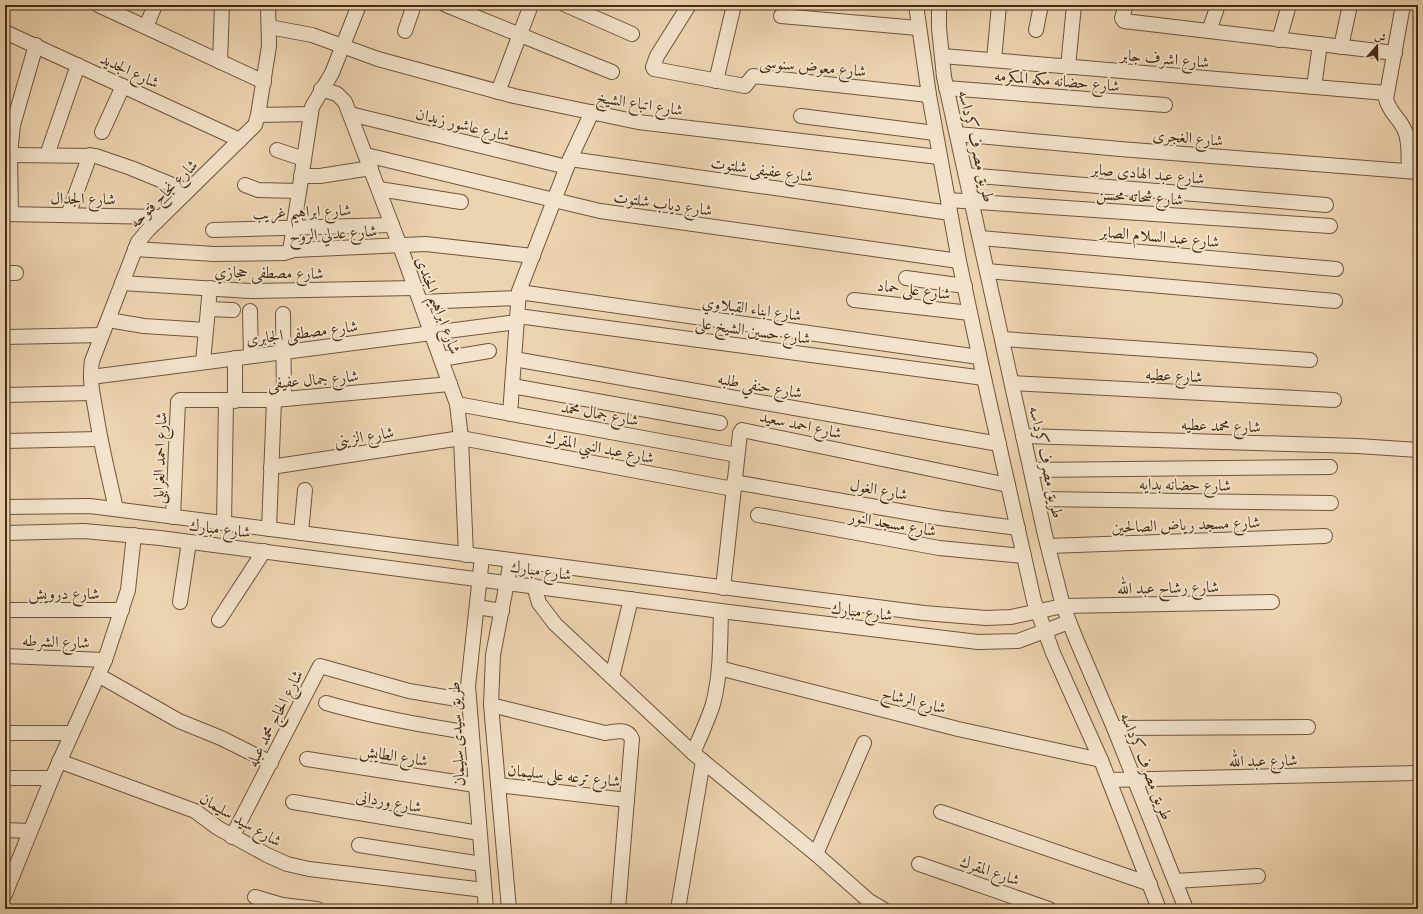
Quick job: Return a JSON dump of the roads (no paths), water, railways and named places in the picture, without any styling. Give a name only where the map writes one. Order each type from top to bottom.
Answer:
[{"type":"street","points":[[98,5],[264,82]]},
{"type":"street","points":[[146,27],[155,5]]},
{"type":"street","points":[[220,62],[222,5]]},
{"type":"street","name":"شارع نجاح فتوحه","points":[[116,509],[100,439],[92,393],[90,377],[92,362],[122,283],[143,235],[252,129],[258,115],[269,46],[268,5]]},
{"type":"street","points":[[404,31],[414,5]]},
{"type":"street","points":[[446,5],[612,72]]},
{"type":"street","points":[[498,92],[531,5]]},
{"type":"street","points":[[566,5],[632,34]]},
{"type":"street","name":"شارع معوض سنوسى","points":[[689,5],[657,56],[653,68],[746,86],[753,76],[929,95]]},
{"type":"street","points":[[716,81],[734,5]]},
{"type":"street","points":[[916,5],[918,28],[939,157],[959,261],[1008,486],[1038,612],[1053,653],[1101,760],[1159,909]]},
{"type":"street","name":"طريق مصرف كرداسه","points":[[939,5],[942,56],[946,88],[1037,499],[1063,606],[1114,728],[1186,909]]},
{"type":"street","points":[[994,60],[999,5]]},
{"type":"street","points":[[1036,30],[1041,5]]},
{"type":"street","points":[[1068,67],[1074,5]]},
{"type":"street","points":[[1208,31],[1218,5]]},
{"type":"street","points":[[1279,40],[1289,5]]},
{"type":"street","points":[[1341,47],[1350,5]]},
{"type":"street","points":[[1403,5],[1395,53],[1386,93],[1388,108],[1406,133],[1414,172]]},
{"type":"street","points":[[290,251],[312,106],[332,73],[344,45],[356,6]]},
{"type":"street","points":[[1124,10],[1122,18],[1124,21],[1395,53]]},
{"type":"street","points":[[781,16],[918,28]]},
{"type":"street","name":"شارع اتباع الشيخ","points":[[269,27],[301,32],[344,45],[378,59],[498,92],[638,122],[939,157]]},
{"type":"street","name":"شارع الجديد","points":[[5,32],[240,140]]},
{"type":"street","points":[[1314,87],[1320,44]]},
{"type":"street","points":[[8,214],[10,155],[13,125],[36,45]]},
{"type":"street","name":"شارع اشرف جابر","points":[[942,56],[1386,93]]},
{"type":"street","points":[[47,155],[78,65]]},
{"type":"street","points":[[102,132],[123,86]]},
{"type":"street","name":"شارع حضانه مكه المكرمه","points":[[946,88],[1165,105]]},
{"type":"street","name":"شارع ابراهيم الجندى","points":[[321,89],[339,95],[345,102],[369,162],[457,404],[461,438],[466,555]]},
{"type":"street","points":[[510,414],[519,295],[568,163],[592,112]]},
{"type":"street","points":[[258,115],[310,114]]},
{"type":"street","name":"شارع عاشور زيدان","points":[[350,114],[568,163]]},
{"type":"street","points":[[801,116],[935,133]]},
{"type":"street","name":"شارع الغجرى","points":[[956,134],[1120,149],[1414,172]]},
{"type":"street","points":[[277,150],[304,159]]},
{"type":"street","points":[[10,155],[90,155],[131,168],[187,191]]},
{"type":"street","points":[[68,215],[90,155]]},
{"type":"street","points":[[302,176],[341,174],[369,162]]},
{"type":"street","name":"شارع دياب شلتوت","points":[[369,162],[554,200],[600,212],[959,261]]},
{"type":"street","name":"شارع عفيفى شلتوت","points":[[568,163],[949,206]]},
{"type":"street","name":"شارع عبد الهادى صابر","points":[[966,175],[1326,204]]},
{"type":"street","points":[[245,185],[258,190],[299,191]]},
{"type":"street","points":[[379,189],[461,202]]},
{"type":"street","name":"شارع شحاته محسن","points":[[949,206],[972,202],[1330,226]]},
{"type":"street","name":"شارع الجدال","points":[[8,214],[161,217]]},
{"type":"street","name":"شارع ابراهيم غريب","points":[[213,230],[392,225]]},
{"type":"street","name":"شارع عبد السلام الصابر","points":[[980,238],[1336,268]]},
{"type":"street","name":"شارع عدلي الروح","points":[[136,249],[214,254],[284,253],[290,251],[426,244],[533,256]]},
{"type":"street","points":[[987,270],[1335,301]]},
{"type":"street","points":[[906,278],[965,286]]},
{"type":"street","name":"شارع مصطفى حجازي","points":[[122,283],[250,291],[415,288]]},
{"type":"street","points":[[203,362],[210,288]]},
{"type":"street","name":"شارع ابناء القبلاوي","points":[[420,302],[519,295],[979,357]]},
{"type":"street","name":"شارع على حماد","points":[[854,300],[970,313]]},
{"type":"street","points":[[208,309],[233,310]]},
{"type":"street","points":[[250,311],[251,356]]},
{"type":"street","points":[[269,529],[271,467],[284,352],[283,314]]},
{"type":"street","name":"شارع مصطفى الجابرى","points":[[90,377],[432,333],[517,319]]},
{"type":"street","name":"شارع حسين الشيخ على","points":[[517,319],[984,378]]},
{"type":"street","points":[[108,320],[144,326],[206,330]]},
{"type":"street","points":[[5,337],[102,335]]},
{"type":"street","points":[[1002,339],[1310,360]]},
{"type":"street","points":[[441,359],[489,351]]},
{"type":"street","points":[[224,524],[230,401],[235,358]]},
{"type":"street","name":"شارع حنفي طلبه","points":[[514,359],[999,444]]},
{"type":"street","name":"شارع عطيه","points":[[1012,383],[1334,400]]},
{"type":"street","name":"شارع جمال عفيفى","points":[[179,401],[279,400],[450,384]]},
{"type":"street","points":[[512,386],[720,423]]},
{"type":"street","points":[[5,395],[92,393]]},
{"type":"street","name":"شارع احمد الغرابلى","points":[[174,517],[179,401]]},
{"type":"street","name":"شارع جمال محمد","points":[[457,404],[737,455]]},
{"type":"street","name":"شارع احمد سعيد","points":[[723,588],[737,455],[740,433],[744,430],[1008,486]]},
{"type":"street","name":"شارع محمد عطيه","points":[[1023,436],[1358,446],[1418,450]]},
{"type":"street","name":"شارع الزينى","points":[[271,467],[461,438]]},
{"type":"street","name":"شارع عبد النبي المقرك","points":[[461,438],[734,485]]},
{"type":"street","points":[[5,442],[100,439]]},
{"type":"street","points":[[1031,470],[1330,467]]},
{"type":"street","name":"شارع الغول","points":[[734,485],[940,518],[1018,528]]},
{"type":"street","points":[[301,533],[305,490]]},
{"type":"street","name":"شارع حضانه بدايه","points":[[1037,499],[1331,503]]},
{"type":"street","name":"شارع مبارك","points":[[5,507],[69,505],[116,509],[759,593],[924,613],[986,618],[1011,617],[1063,606]]},
{"type":"street","name":"شارع مسجد النور","points":[[758,515],[939,548],[1024,556]]},
{"type":"street","name":"شارع مبارك","points":[[5,533],[84,531],[134,535],[720,611],[978,642],[1018,640],[1046,632],[1069,622]]},
{"type":"street","points":[[5,894],[11,865],[30,831],[59,761],[105,660],[128,590],[134,535]]},
{"type":"street","name":"شارع مسجد رياض الصالحين","points":[[1048,546],[1325,536]]},
{"type":"street","points":[[180,602],[189,542]]},
{"type":"street","points":[[219,620],[264,551]]},
{"type":"street","name":"طريق سيدى سليمان","points":[[482,557],[470,673],[469,702],[486,909]]},
{"type":"street","points":[[509,909],[491,705],[494,655],[511,561]]},
{"type":"street","points":[[534,586],[539,603],[549,617],[698,757],[816,854],[869,900],[883,909]]},
{"type":"street","points":[[757,615],[759,593]]},
{"type":"street","points":[[612,677],[630,599]]},
{"type":"street","name":"شارع رشاح عبد الله","points":[[1063,606],[1272,602]]},
{"type":"street","points":[[477,607],[502,611]]},
{"type":"street","name":"شارع درويش","points":[[5,610],[122,610]]},
{"type":"street","points":[[678,909],[698,757],[713,704],[719,668],[720,611]]},
{"type":"street","name":"شارع الشرطه","points":[[5,656],[105,660]]},
{"type":"street","name":"شارع الحاج محمد عبله","points":[[232,837],[320,666],[409,691],[469,702]]},
{"type":"street","name":"شارع الرشاح","points":[[719,668],[958,729],[1101,760]]},
{"type":"street","points":[[98,675],[179,721],[222,738],[271,763]]},
{"type":"street","points":[[326,703],[400,721],[471,733]]},
{"type":"street","points":[[491,705],[605,733],[622,731],[628,733],[632,739],[618,909]]},
{"type":"street","points":[[1114,728],[1308,727]]},
{"type":"street","points":[[5,734],[72,733]]},
{"type":"street","points":[[816,854],[864,743]]},
{"type":"street","name":"شارع الطايش","points":[[307,759],[475,785]]},
{"type":"street","name":"شارع سيد سليمان","points":[[59,761],[195,811],[232,837],[287,864],[309,869],[484,890]]},
{"type":"street","name":"شارع عبد الله","points":[[1109,780],[1418,773]]},
{"type":"street","points":[[5,778],[52,778]]},
{"type":"street","name":"شارع ترعه على سليمان","points":[[498,785],[627,800]]},
{"type":"street","name":"شارع وردانى","points":[[293,802],[479,833]]},
{"type":"street","points":[[941,812],[1150,884]]},
{"type":"street","points":[[5,830],[30,831]]},
{"type":"street","points":[[359,845],[482,864]]},
{"type":"street","name":"شارع المقرك","points":[[920,864],[1049,909]]},
{"type":"street","points":[[1175,881],[1258,876]]},
{"type":"street","points":[[255,897],[282,905],[317,909]]}]
